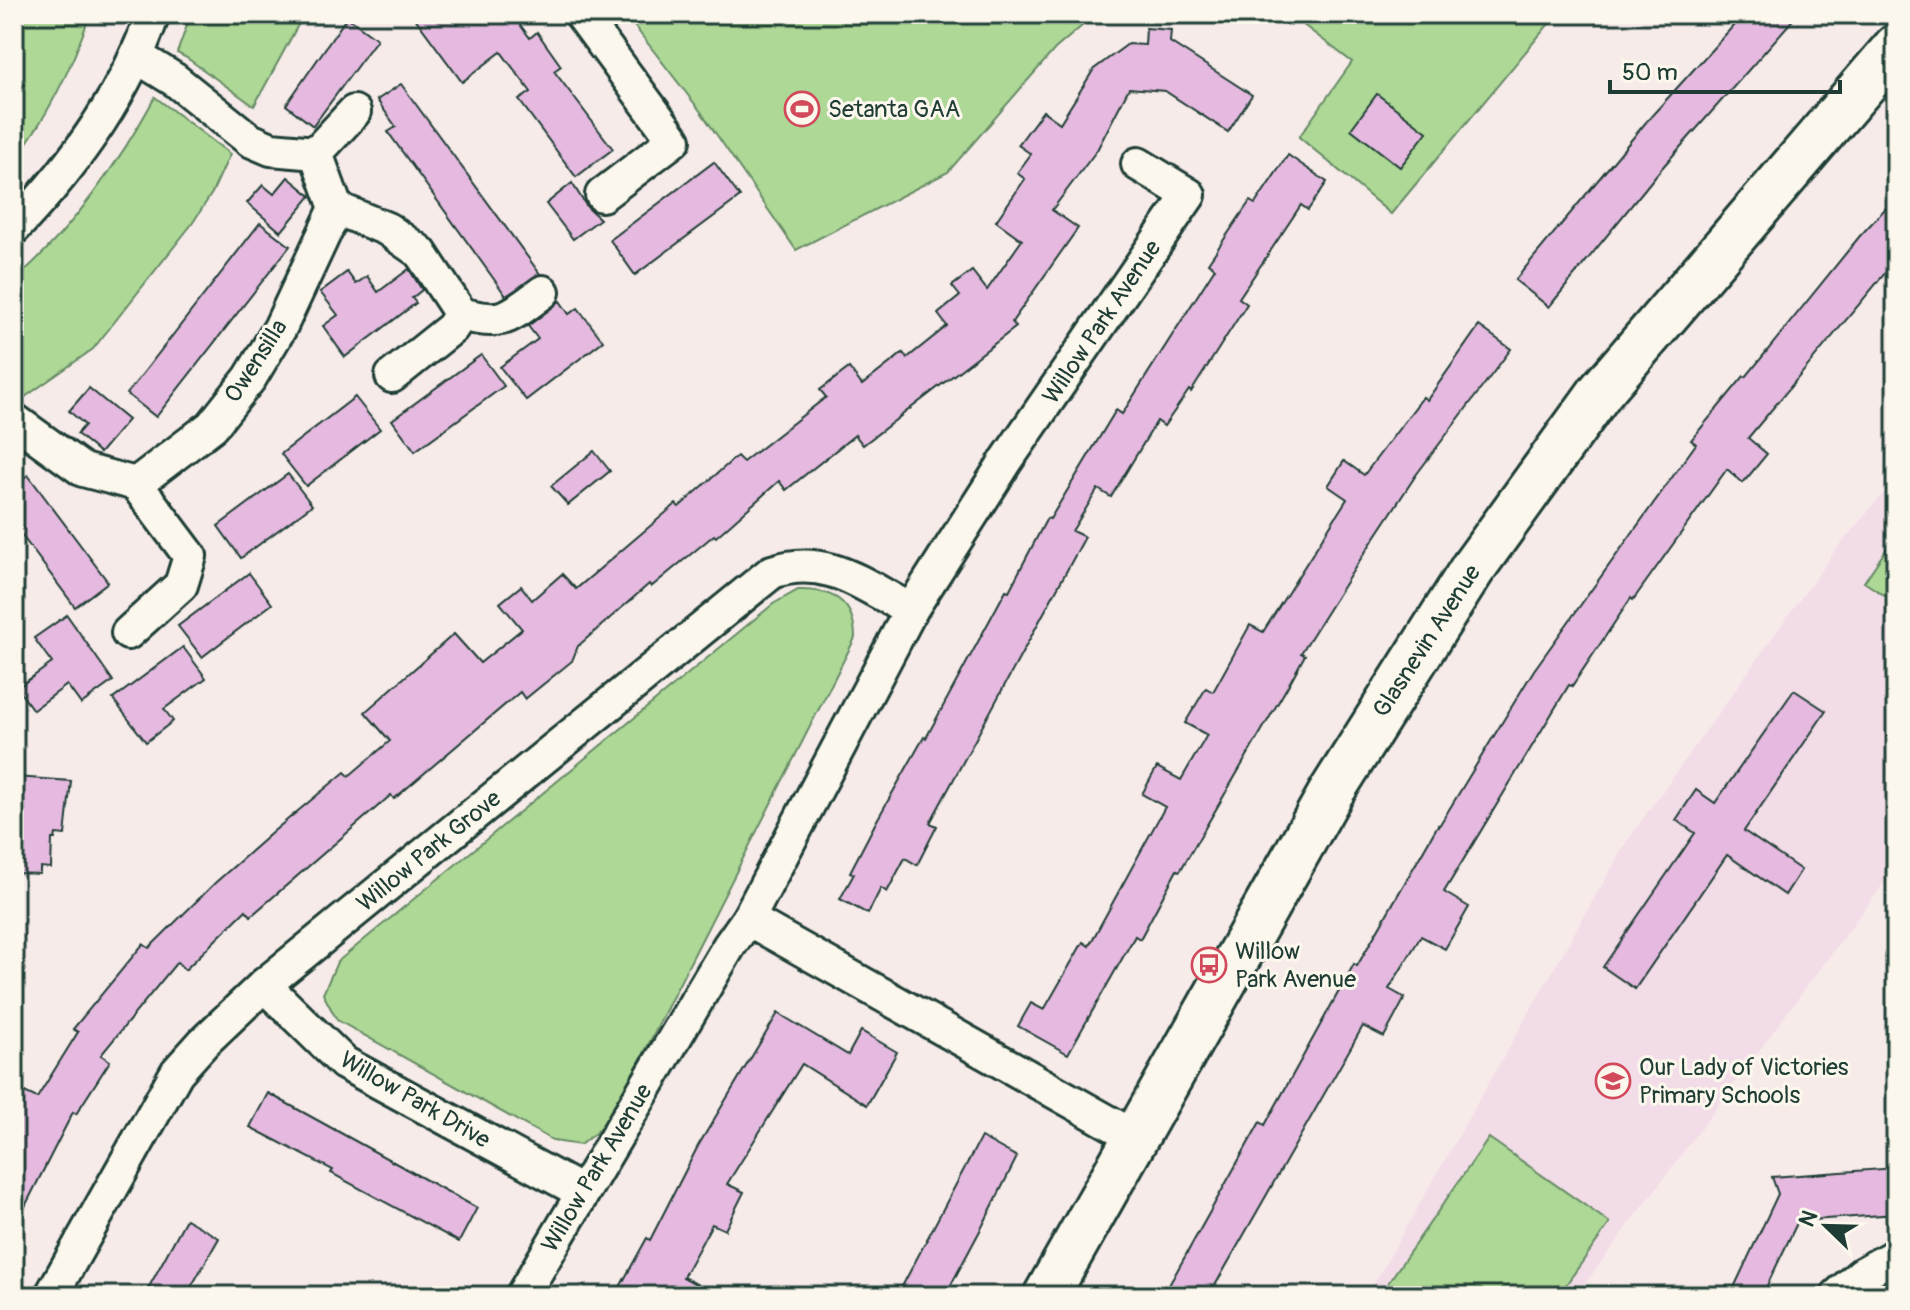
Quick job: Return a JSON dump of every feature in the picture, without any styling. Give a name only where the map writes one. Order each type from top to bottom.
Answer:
[{"type":"main road","name":"Glasnevin Avenue","points":[[1046,1296],[1332,791],[1473,568],[1601,391],[1896,47]]},
{"type":"street","points":[[581,14],[674,140],[602,195]]},
{"type":"street","points":[[14,228],[42,199],[108,108],[136,56],[145,17]]},
{"type":"street","points":[[136,56],[175,80],[250,140],[271,149],[316,153]]},
{"type":"street","points":[[316,153],[354,112]]},
{"type":"street","points":[[316,153],[336,208],[387,229],[420,252],[461,314],[486,321],[510,316],[543,292]]},
{"type":"street","name":"Willow Park Avenue","points":[[522,1296],[729,946],[748,919],[911,610],[1006,461],[1189,195],[1138,164]]},
{"type":"street","name":"Owensilla","points":[[136,484],[212,426],[250,378],[280,328],[336,208]]},
{"type":"street","points":[[392,376],[452,328],[461,314]]},
{"type":"street","points":[[14,420],[83,470],[136,484],[190,556],[181,585],[128,633]]},
{"type":"street","name":"Willow Park Grove","points":[[51,1296],[177,1072],[204,1042],[264,985],[772,572],[793,565],[830,568],[911,610]]},
{"type":"street","points":[[748,919],[1135,1137]]},
{"type":"street","name":"Willow Park Drive","points":[[264,985],[344,1063],[582,1192]]},
{"type":"street","points":[[1837,1296],[1862,1274],[1896,1255]]},
{"type":"shaded area","name":"Our Lady of Victories Primary Schools","points":[[1896,478],[1896,867],[1576,1296],[1367,1296],[1627,841],[1834,552]]},
{"type":"green space","points":[[14,14],[90,14],[58,90],[14,160]]},
{"type":"green space","points":[[191,14],[304,14],[254,106],[177,53]]},
{"type":"green space","name":"Setanta GAA","points":[[625,14],[1096,14],[1055,49],[948,172],[796,250],[701,112]]},
{"type":"green space","points":[[1289,14],[1557,14],[1391,214],[1299,137],[1352,62]]},
{"type":"green space","points":[[155,97],[230,154],[212,193],[192,224],[93,349],[25,397],[14,388],[14,280],[55,241],[92,195]]},
{"type":"green space","points":[[1896,535],[1896,603],[1864,582]]},
{"type":"green space","points":[[798,590],[821,592],[839,600],[851,615],[855,638],[609,1122],[580,1145],[554,1141],[337,1020],[323,994],[337,962],[773,604]]},
{"type":"green space","points":[[1489,1138],[1610,1223],[1558,1296],[1379,1296]]},
{"type":"green space","points":[[1896,1274],[1896,1296],[1858,1296],[1876,1282]]},
{"type":"building","points":[[412,14],[512,14],[530,38],[537,32],[561,66],[554,71],[613,149],[576,177],[519,100],[531,92],[501,52],[462,82]]},
{"type":"building","points":[[1744,14],[1798,14],[1661,169],[1549,307],[1515,280],[1647,121]]},
{"type":"building","points":[[347,17],[377,39],[313,126],[286,105]]},
{"type":"building","points":[[1146,28],[1171,30],[1170,42],[1252,95],[1228,132],[1165,91],[1129,88],[1097,150],[1052,210],[1078,228],[1012,322],[1016,327],[863,445],[855,435],[786,490],[779,481],[716,537],[714,535],[651,587],[649,584],[578,646],[572,661],[525,699],[520,692],[394,799],[391,795],[251,916],[246,910],[185,970],[177,962],[101,1055],[110,1061],[76,1114],[73,1112],[14,1228],[14,1087],[37,1098],[78,1032],[73,1029],[143,944],[149,948],[275,830],[345,772],[349,776],[390,741],[365,712],[454,634],[480,663],[522,629],[500,603],[521,586],[532,600],[562,574],[576,589],[737,456],[743,462],[826,397],[820,390],[849,368],[862,385],[903,353],[907,358],[947,326],[938,314],[960,296],[952,286],[972,271],[987,290],[1022,240],[996,221],[1025,179],[1017,173],[1031,154],[1018,145],[1043,111],[1060,123],[1094,69],[1128,44],[1145,45]]},
{"type":"building","points":[[401,84],[540,274],[506,296],[388,132],[396,127],[377,100]]},
{"type":"building","points":[[1377,94],[1427,132],[1400,167],[1351,129]]},
{"type":"building","points":[[1288,155],[1327,182],[1308,210],[1301,205],[1239,298],[1247,304],[1191,392],[1189,390],[1164,426],[1157,421],[1111,497],[1098,489],[1072,531],[1085,537],[930,823],[937,826],[917,865],[905,858],[887,892],[881,888],[868,914],[840,899],[876,822],[926,738],[1006,590],[1009,591],[1047,518],[1050,519],[1116,410],[1122,414],[1215,268],[1208,263],[1250,201],[1255,204]]},
{"type":"building","points":[[714,162],[740,197],[635,275],[610,240]]},
{"type":"building","points":[[288,177],[311,196],[281,232],[247,203],[263,185],[274,194]]},
{"type":"building","points":[[572,183],[587,207],[600,219],[573,239],[546,204]]},
{"type":"building","points":[[1896,197],[1896,260],[1748,438],[1767,454],[1743,483],[1727,469],[1633,600],[1631,598],[1572,686],[1569,685],[1444,892],[1469,907],[1445,949],[1421,936],[1389,989],[1405,998],[1384,1037],[1363,1026],[1209,1296],[1163,1296],[1260,1122],[1265,1125],[1354,964],[1357,966],[1438,825],[1534,670],[1696,444],[1691,440],[1859,237]]},
{"type":"building","points":[[260,223],[290,246],[156,417],[127,394]]},
{"type":"building","points":[[409,269],[422,290],[412,298],[416,303],[345,357],[323,326],[338,315],[320,292],[347,272],[356,284],[367,276],[378,292]]},
{"type":"building","points":[[560,301],[569,314],[578,308],[603,341],[526,400],[500,367],[538,339],[528,326]]},
{"type":"building","points":[[1479,326],[1511,349],[1416,475],[1301,653],[1305,655],[1289,684],[1180,871],[1177,870],[1140,939],[1135,936],[1068,1054],[1018,1026],[1031,1003],[1044,1010],[1083,942],[1089,946],[1165,807],[1142,794],[1157,767],[1181,780],[1207,735],[1185,723],[1206,688],[1213,692],[1250,625],[1263,632],[1347,499],[1328,486],[1344,461],[1364,475],[1423,397],[1427,400]]},
{"type":"building","points":[[481,355],[504,386],[415,451],[392,420]]},
{"type":"building","points":[[89,388],[128,420],[100,453],[77,434],[85,425],[69,411]]},
{"type":"building","points":[[355,397],[380,429],[306,486],[281,454]]},
{"type":"building","points":[[594,451],[610,471],[568,505],[551,486]]},
{"type":"building","points":[[288,474],[312,505],[241,558],[218,526]]},
{"type":"building","points":[[28,475],[108,582],[75,607],[14,525],[14,485]]},
{"type":"building","points":[[249,573],[272,604],[202,657],[178,626]]},
{"type":"building","points":[[67,615],[113,681],[81,704],[67,685],[33,710],[17,688],[52,663],[34,638]]},
{"type":"building","points":[[183,647],[206,678],[164,709],[173,721],[146,742],[113,699]]},
{"type":"building","points":[[1794,690],[1826,711],[1744,831],[1801,870],[1785,895],[1727,855],[1635,989],[1603,967],[1695,833],[1676,820],[1696,790],[1715,803]]},
{"type":"building","points":[[15,777],[71,781],[65,835],[56,834],[52,839],[51,868],[40,867],[40,874],[14,873]]},
{"type":"building","points":[[778,1013],[848,1055],[861,1031],[897,1052],[867,1105],[802,1064],[727,1184],[744,1192],[725,1230],[712,1224],[683,1277],[719,1296],[615,1296],[647,1238],[650,1240],[698,1146]]},
{"type":"building","points":[[268,1093],[477,1208],[459,1242],[250,1127]]},
{"type":"building","points":[[981,1137],[1017,1157],[983,1225],[945,1296],[897,1296]]},
{"type":"building","points":[[1896,1168],[1896,1214],[1798,1221],[1762,1296],[1730,1296],[1778,1194],[1772,1177]]},
{"type":"building","points":[[186,1219],[219,1238],[186,1296],[144,1296]]},
{"type":"place","name":"Setanta GAA","points":[[802,109]]},
{"type":"place","name":"Willow Park Avenue","points":[[1209,965]]},
{"type":"place","name":"Our Lady of Victories Primary Schools","points":[[1613,1081]]}]
